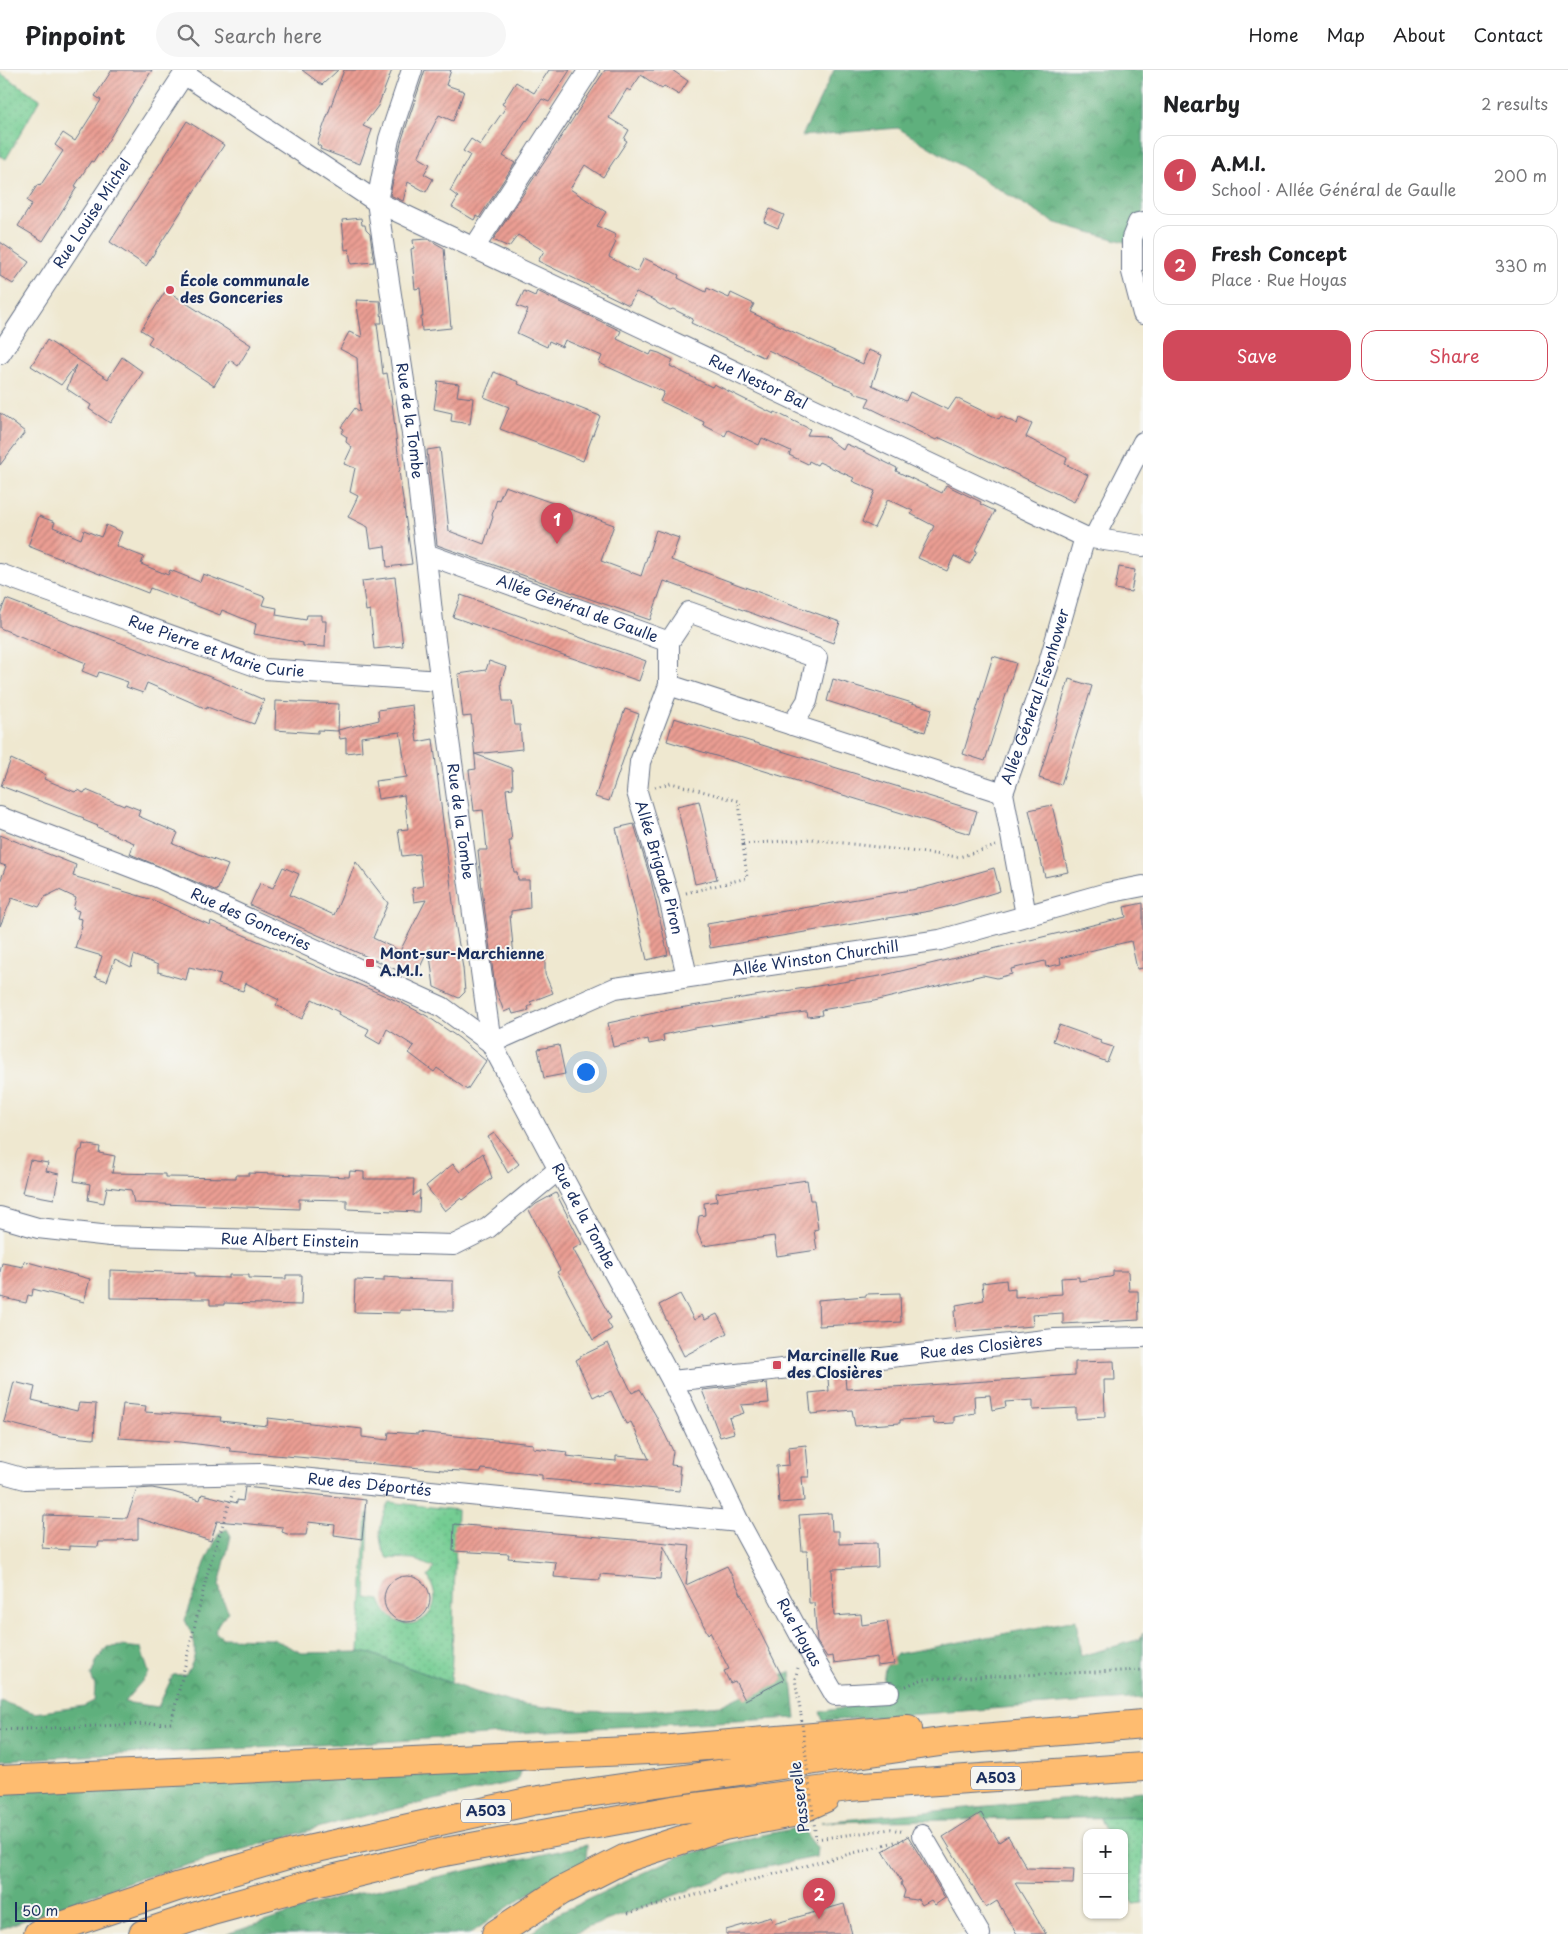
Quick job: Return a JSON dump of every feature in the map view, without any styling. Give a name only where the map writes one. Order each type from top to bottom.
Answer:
[{"type":"highway","name":"A503","points":[[38,1934],[177,1886],[294,1854],[532,1801],[947,1741],[1143,1724]]},
{"type":"highway","points":[[0,1780],[671,1748],[916,1728],[947,1741]]},
{"type":"highway","name":"A503","points":[[142,1934],[212,1911],[310,1884],[439,1853],[673,1810],[849,1787],[1143,1767]]},
{"type":"highway","points":[[496,1934],[561,1891],[626,1858],[724,1826],[792,1813],[849,1787]]},
{"type":"street","name":"Rue de la Tombe","points":[[412,70],[389,139],[376,202],[414,447],[441,681],[491,1043],[672,1380],[739,1522]]},
{"type":"street","points":[[474,248],[589,70]]},
{"type":"street","name":"Rue Louise Michel","points":[[0,354],[185,72],[376,202]]},
{"type":"street","name":"Rue Nestor Bal","points":[[376,202],[1089,538],[1143,546]]},
{"type":"street","points":[[1143,222],[1138,224],[1132,238],[1132,272],[1143,314]]},
{"type":"street","name":"Allée Général Eisenhower","points":[[1026,915],[1003,792],[1048,666],[1089,538],[1143,442]]},
{"type":"street","name":"Allée Général de Gaulle","points":[[426,554],[668,642],[690,612],[817,658],[807,701],[792,725]]},
{"type":"street","name":"Rue Pierre et Marie Curie","points":[[0,574],[264,669],[441,681]]},
{"type":"street","name":"Allée Brigade Piron","points":[[668,642],[669,685],[640,762],[638,792],[669,898],[687,976]]},
{"type":"street","points":[[669,685],[1003,792]]},
{"type":"street","name":"Rue des Gonceries","points":[[0,817],[156,877],[442,1006],[491,1043]]},
{"type":"street","name":"Allée Winston Churchill","points":[[491,1043],[615,988],[940,940],[1107,893],[1143,886]]},
{"type":"street","name":"Rue Albert Einstein","points":[[0,1218],[38,1228],[110,1236],[454,1245],[488,1228],[558,1170]]},
{"type":"street","name":"Rue des Closières","points":[[672,1380],[1055,1339],[1143,1337]]},
{"type":"street","name":"Rue des Déportés","points":[[0,1472],[25,1479],[261,1474],[739,1522]]},
{"type":"street","name":"Rue Hoyas","points":[[739,1522],[834,1695],[888,1692]]},
{"type":"street","points":[[922,1835],[980,1934]]},
{"type":"path","points":[[638,792],[672,783],[739,801],[747,878],[669,898]]},
{"type":"path","points":[[743,844],[811,839],[959,857],[1012,842]]},
{"type":"path","points":[[0,1730],[170,1724],[208,1571],[238,1474]]},
{"type":"path","points":[[888,1692],[923,1679],[1143,1670]]},
{"type":"path","name":"Passerelle","points":[[795,1678],[816,1839],[891,1830]]},
{"type":"path","points":[[628,1913],[922,1835]]},
{"type":"green space","points":[[834,70],[1143,70],[1143,247],[1053,222],[898,128],[802,136]]},
{"type":"green space","points":[[0,73],[40,99],[6,159],[0,156]]},
{"type":"green space","points":[[389,1502],[457,1510],[451,1683],[372,1654],[359,1652],[367,1514],[369,1513],[366,1598],[380,1600],[388,1614],[398,1622],[409,1624],[420,1621],[428,1614],[434,1604],[434,1592],[428,1577],[434,1568],[414,1559],[388,1558],[384,1552],[381,1545],[380,1530]]},
{"type":"green space","points":[[227,1529],[231,1536],[219,1585],[222,1599],[229,1612],[220,1621],[215,1632],[223,1638],[273,1639],[302,1653],[359,1652],[372,1654],[469,1690],[514,1703],[576,1711],[630,1712],[722,1705],[791,1671],[796,1718],[593,1728],[380,1742],[0,1760],[0,1701],[35,1713],[84,1706],[94,1701],[95,1686],[91,1676],[96,1662],[107,1647],[141,1648],[149,1673],[124,1702],[158,1707],[173,1675],[186,1674],[193,1659],[195,1653],[194,1641],[185,1620],[205,1563],[219,1533]]},
{"type":"green space","points":[[1076,1620],[1081,1656],[1140,1639],[1143,1633],[1143,1698],[823,1721],[820,1712],[880,1701],[885,1668],[897,1654]]},
{"type":"green space","points":[[523,1763],[517,1781],[339,1822],[128,1882],[0,1929],[0,1791]]},
{"type":"green space","points":[[1143,1791],[1143,1817],[821,1822]]},
{"type":"green space","points":[[1099,1816],[1143,1817],[1143,1903],[1133,1904],[1128,1891],[1128,1829],[1104,1829]]},
{"type":"green space","points":[[801,1827],[817,1848],[816,1857],[732,1874],[571,1934],[530,1934],[553,1916],[677,1857]]},
{"type":"green space","points":[[587,1845],[586,1862],[544,1884],[470,1934],[227,1934],[337,1898]]},
{"type":"building","points":[[112,70],[152,70],[100,154],[98,154],[93,162],[91,161],[75,186],[77,187],[43,241],[18,226],[32,204],[27,201],[38,184],[40,186],[63,151],[55,145],[63,133],[75,141],[101,100],[95,96]]},
{"type":"building","points":[[302,70],[338,70],[322,85]]},
{"type":"building","points":[[344,70],[392,70],[378,106],[363,126],[372,130],[360,164],[320,149],[321,147],[317,144]]},
{"type":"building","points":[[425,70],[451,70],[446,85],[464,91],[453,121],[439,115],[418,157],[430,164],[424,174],[433,179],[426,192],[408,182],[403,201],[390,195],[401,142]]},
{"type":"building","points":[[549,70],[570,70],[549,102],[542,99],[503,156],[515,163],[479,218],[476,216],[474,220],[452,207],[458,197],[450,191],[470,155],[463,151],[471,139],[480,145],[506,107],[502,104],[516,82],[534,93]]},
{"type":"building","points":[[605,70],[672,70],[688,81],[679,95],[664,86],[662,89],[641,75],[630,91],[627,89],[609,118],[629,130],[624,139],[627,141],[603,177],[585,165],[570,189],[606,212],[597,226],[616,235],[613,240],[616,242],[609,257],[637,272],[644,258],[679,275],[678,278],[706,292],[707,288],[729,298],[731,293],[754,304],[750,312],[863,364],[868,350],[882,355],[872,385],[906,401],[910,392],[948,410],[956,398],[999,419],[1001,416],[1017,424],[1019,418],[1032,424],[1026,437],[1067,458],[1065,464],[1088,475],[1074,502],[964,449],[940,438],[936,440],[866,406],[870,398],[854,393],[854,391],[833,383],[768,350],[765,358],[691,323],[693,319],[673,309],[670,310],[636,292],[629,305],[538,261],[544,251],[518,235],[509,247],[493,240]]},
{"type":"building","points":[[187,121],[224,145],[146,266],[110,242]]},
{"type":"building","points":[[770,209],[784,215],[778,228],[764,222]]},
{"type":"building","points":[[361,218],[362,225],[365,225],[366,230],[370,234],[374,262],[351,264],[349,249],[345,250],[342,220]]},
{"type":"building","points":[[428,239],[444,248],[451,328],[422,331],[421,317],[423,317],[420,288],[415,289],[411,249],[414,248],[413,240]]},
{"type":"building","points":[[0,242],[29,262],[13,284],[0,276]]},
{"type":"building","points":[[166,290],[251,345],[238,366],[230,360],[214,386],[148,343],[152,337],[141,330]]},
{"type":"building","points":[[524,291],[535,296],[537,291],[621,331],[617,339],[650,355],[652,351],[659,353],[673,360],[670,366],[712,387],[714,384],[774,414],[775,412],[810,429],[807,435],[825,436],[843,450],[846,444],[863,451],[897,468],[896,471],[942,493],[946,485],[981,502],[980,504],[995,511],[970,564],[954,556],[947,571],[918,558],[934,526],[911,514],[913,511],[888,499],[874,528],[862,522],[875,491],[852,481],[854,478],[819,462],[817,465],[809,461],[808,464],[789,455],[791,451],[762,438],[759,445],[728,430],[725,436],[703,425],[704,422],[660,401],[664,392],[599,363],[602,356],[565,340],[562,347],[549,341],[547,347],[517,333],[528,310],[517,306]]},
{"type":"building","points":[[356,300],[380,301],[382,323],[377,323],[383,374],[387,373],[392,403],[412,564],[387,567],[385,546],[371,548],[368,527],[348,517],[358,496],[350,492],[355,468],[344,464],[352,447],[346,442],[347,437],[341,433],[344,429],[341,427],[355,408],[360,412],[357,358],[340,349],[349,332],[362,337]]},
{"type":"building","points":[[47,340],[108,379],[122,357],[143,372],[110,423],[89,409],[91,405],[67,389],[76,365],[61,385],[31,366]]},
{"type":"building","points":[[494,372],[519,382],[518,384],[600,416],[583,461],[500,429],[509,407],[484,397]]},
{"type":"building","points":[[438,381],[459,384],[457,396],[473,398],[470,424],[451,421],[452,413],[434,409]]},
{"type":"building","points":[[0,413],[25,432],[0,465]]},
{"type":"building","points":[[440,448],[449,531],[484,544],[497,499],[499,500],[505,486],[614,525],[601,561],[641,576],[656,530],[679,538],[671,560],[840,622],[833,643],[664,581],[650,620],[437,545],[427,450]]},
{"type":"building","points":[[39,516],[55,522],[53,527],[81,539],[84,530],[101,537],[106,525],[122,532],[116,546],[144,557],[141,564],[168,575],[170,570],[200,582],[203,574],[265,597],[262,605],[277,608],[276,615],[306,620],[307,615],[322,615],[322,621],[326,621],[325,647],[303,646],[303,643],[254,634],[256,624],[222,610],[220,615],[150,588],[148,593],[28,546]]},
{"type":"building","points":[[1119,567],[1135,570],[1131,592],[1115,589]]},
{"type":"building","points":[[395,577],[403,646],[374,649],[370,610],[366,611],[362,581]]},
{"type":"building","points":[[461,595],[646,661],[639,681],[453,617]]},
{"type":"building","points":[[6,599],[218,680],[264,700],[254,724],[207,707],[207,709],[147,683],[143,693],[126,687],[128,682],[99,672],[97,677],[82,671],[86,663],[0,628],[0,614]]},
{"type":"building","points":[[993,656],[1016,663],[985,761],[963,754]]},
{"type":"building","points":[[489,661],[506,667],[501,682],[503,701],[512,701],[515,725],[520,725],[522,749],[475,754],[512,768],[513,788],[506,789],[512,841],[509,841],[514,872],[517,872],[518,880],[529,880],[530,908],[511,911],[514,957],[545,953],[545,974],[553,993],[530,1002],[532,1005],[528,1007],[529,1010],[513,1014],[511,1009],[504,1012],[495,987],[478,850],[487,850],[483,810],[474,811],[469,770],[476,769],[471,716],[463,717],[458,674],[486,670]]},
{"type":"building","points":[[833,679],[932,709],[925,732],[827,701]]},
{"type":"building","points":[[1069,679],[1092,686],[1061,785],[1039,778]]},
{"type":"building","points":[[276,701],[339,704],[338,731],[318,730],[318,733],[275,730]]},
{"type":"building","points":[[412,705],[417,742],[433,739],[456,928],[463,968],[465,992],[459,998],[434,987],[429,948],[415,978],[250,905],[260,883],[273,888],[283,867],[299,874],[290,895],[334,915],[356,862],[388,903],[373,938],[400,951],[426,900],[414,902],[412,888],[423,886],[419,854],[402,856],[398,830],[408,829],[404,795],[378,799],[375,781],[407,777],[400,732],[361,737],[362,751],[346,753],[346,738],[340,739],[338,730],[379,720],[378,710]]},
{"type":"building","points":[[625,709],[639,714],[609,801],[595,797]]},
{"type":"building","points":[[674,718],[977,811],[970,834],[667,741]]},
{"type":"building","points":[[11,759],[46,775],[44,779],[75,792],[77,790],[84,793],[86,790],[124,806],[125,804],[140,810],[138,816],[178,833],[173,844],[228,865],[217,891],[130,854],[134,843],[83,820],[84,818],[1,786]]},
{"type":"building","points":[[699,801],[717,879],[695,884],[677,806]]},
{"type":"building","points":[[1052,805],[1068,872],[1045,877],[1029,810]]},
{"type":"building","points":[[634,824],[651,880],[668,955],[647,960],[616,828]]},
{"type":"building","points":[[0,835],[76,865],[73,876],[153,900],[210,925],[211,921],[402,1003],[427,1016],[459,1038],[486,1061],[467,1090],[437,1068],[434,1072],[409,1053],[414,1046],[387,1029],[380,1044],[366,1036],[369,1029],[312,999],[302,1019],[276,1005],[279,1000],[246,983],[243,991],[218,984],[221,974],[189,967],[186,980],[158,972],[158,965],[134,955],[131,967],[115,959],[107,981],[95,977],[102,956],[75,948],[82,926],[82,919],[77,918],[79,911],[73,909],[76,898],[59,890],[45,897],[39,907],[12,898],[0,926],[0,882],[6,866],[0,864]]},
{"type":"building","points":[[994,868],[1000,891],[954,905],[930,911],[710,948],[707,924],[923,888]]},
{"type":"building","points":[[1143,903],[1143,968],[1137,969],[1131,941],[1060,958],[1061,964],[1046,967],[1045,961],[1011,969],[1012,974],[997,978],[983,975],[874,1001],[821,1010],[822,1015],[808,1017],[807,1012],[805,1012],[694,1028],[663,1035],[664,1041],[649,1044],[648,1039],[613,1047],[608,1023],[673,1009],[880,976],[1126,917],[1124,907]]},
{"type":"building","points":[[1059,1025],[1101,1040],[1100,1043],[1113,1047],[1107,1062],[1053,1041]]},
{"type":"building","points":[[559,1045],[565,1074],[544,1078],[538,1049]]},
{"type":"building","points":[[494,1133],[519,1164],[508,1173],[488,1137]]},
{"type":"building","points":[[83,1144],[100,1147],[99,1153],[115,1156],[112,1173],[165,1174],[165,1177],[236,1178],[236,1175],[249,1175],[249,1173],[349,1177],[350,1171],[364,1172],[364,1179],[414,1179],[413,1196],[420,1190],[419,1212],[347,1209],[347,1200],[299,1199],[299,1209],[134,1203],[131,1190],[107,1187],[104,1203],[88,1200],[90,1184],[74,1181],[78,1155],[80,1150],[82,1150]]},
{"type":"building","points":[[483,1153],[492,1178],[445,1211],[426,1186],[453,1164],[460,1172]]},
{"type":"building","points":[[30,1160],[48,1163],[46,1171],[59,1174],[54,1199],[22,1193]]},
{"type":"building","points":[[807,1180],[810,1200],[814,1200],[818,1229],[814,1230],[817,1250],[777,1256],[774,1236],[703,1246],[697,1232],[699,1216],[705,1215],[704,1203],[717,1201],[716,1193]]},
{"type":"building","points":[[556,1193],[582,1244],[573,1249],[611,1318],[607,1321],[612,1329],[593,1340],[557,1272],[560,1270],[529,1210]]},
{"type":"building","points":[[24,1261],[90,1279],[84,1302],[33,1289],[32,1296],[28,1295],[26,1303],[0,1297],[2,1263],[23,1267]]},
{"type":"building","points":[[110,1270],[195,1273],[195,1277],[229,1278],[229,1275],[249,1275],[249,1278],[286,1279],[286,1275],[302,1275],[301,1305],[224,1303],[224,1305],[210,1305],[210,1299],[110,1298]]},
{"type":"building","points":[[1113,1271],[1128,1271],[1129,1291],[1138,1291],[1139,1320],[1063,1324],[1063,1313],[1032,1315],[1033,1326],[956,1332],[954,1311],[957,1311],[956,1305],[984,1300],[982,1283],[1006,1280],[1007,1290],[1015,1289],[1015,1297],[1062,1294],[1061,1278],[1079,1277],[1079,1281],[1110,1277],[1113,1276]]},
{"type":"building","points":[[384,1277],[453,1281],[453,1311],[400,1310],[400,1313],[354,1312],[355,1280],[384,1281]]},
{"type":"building","points":[[900,1293],[901,1322],[819,1326],[818,1300],[866,1296],[866,1294]]},
{"type":"building","points":[[680,1294],[694,1320],[702,1315],[705,1320],[717,1314],[727,1333],[684,1356],[659,1305]]},
{"type":"building","points":[[608,1343],[632,1393],[640,1389],[673,1451],[671,1465],[680,1466],[680,1491],[542,1479],[542,1475],[482,1469],[481,1472],[443,1470],[230,1451],[230,1448],[181,1442],[119,1438],[123,1404],[146,1406],[145,1412],[221,1417],[220,1421],[267,1426],[268,1418],[362,1429],[362,1437],[388,1440],[389,1432],[418,1434],[418,1432],[533,1444],[533,1448],[567,1452],[566,1456],[616,1461],[616,1456],[649,1459],[631,1422],[626,1424],[611,1391],[593,1397],[576,1360]]},
{"type":"building","points":[[1114,1361],[1115,1380],[1104,1380],[1105,1417],[1076,1419],[1076,1408],[1033,1410],[1033,1400],[1005,1402],[1006,1407],[992,1410],[990,1395],[974,1396],[975,1413],[954,1417],[954,1423],[934,1424],[933,1418],[900,1420],[900,1423],[855,1426],[852,1410],[811,1414],[809,1393],[829,1391],[828,1378],[845,1376],[846,1389],[913,1386],[1075,1375],[1075,1362]]},
{"type":"building","points":[[14,1382],[35,1387],[32,1400],[77,1411],[79,1403],[96,1404],[94,1439],[60,1436],[4,1422]]},
{"type":"building","points":[[767,1383],[769,1403],[741,1405],[744,1413],[729,1418],[734,1433],[720,1437],[702,1390]]},
{"type":"building","points":[[806,1445],[809,1477],[802,1477],[804,1501],[779,1503],[776,1466],[789,1465],[788,1447]]},
{"type":"building","points":[[245,1487],[366,1500],[362,1539],[334,1535],[335,1525],[308,1522],[306,1535],[290,1535],[282,1532],[283,1527],[217,1521],[211,1541],[138,1518],[138,1539],[99,1542],[98,1547],[69,1546],[69,1550],[42,1548],[44,1515],[127,1518],[137,1489],[152,1488],[200,1500],[202,1494],[237,1503],[237,1500],[243,1501]]},
{"type":"building","points":[[831,1513],[832,1531],[839,1531],[839,1544],[877,1543],[878,1567],[832,1569],[834,1616],[861,1614],[862,1625],[887,1621],[894,1664],[877,1666],[877,1657],[834,1663],[833,1656],[827,1657],[817,1642],[814,1603],[809,1603],[807,1551],[802,1551],[799,1515]]},
{"type":"building","points":[[454,1524],[690,1545],[686,1585],[727,1566],[784,1680],[745,1700],[735,1681],[730,1683],[724,1671],[729,1669],[710,1632],[708,1634],[663,1545],[660,1579],[600,1574],[600,1580],[554,1577],[556,1562],[508,1558],[509,1554],[453,1551]]},
{"type":"building","points":[[407,1576],[420,1580],[426,1586],[430,1599],[426,1612],[420,1618],[407,1622],[394,1618],[388,1612],[384,1599],[388,1586],[394,1580]]},
{"type":"building","points":[[981,1813],[999,1842],[1008,1836],[1027,1868],[1074,1869],[1073,1884],[1015,1883],[1046,1934],[1017,1934],[997,1901],[986,1908],[943,1837]]},
{"type":"building","points":[[908,1836],[945,1898],[935,1905],[931,1900],[922,1905],[918,1899],[903,1898],[905,1891],[901,1884],[902,1882],[883,1851]]},
{"type":"building","points":[[844,1904],[852,1934],[726,1934],[726,1930],[771,1917],[773,1924]]},
{"type":"place","name":"École communale des Gonceries","points":[[170,290]]},
{"type":"place","name":"A.M.I.","points":[[557,544]]},
{"type":"place","name":"Mont-sur-Marchienne A.M.I.","points":[[370,963]]},
{"type":"place","name":"Marcinelle Rue des Closières","points":[[777,1365]]},
{"type":"place","name":"Fresh Concept","points":[[819,1919]]}]
